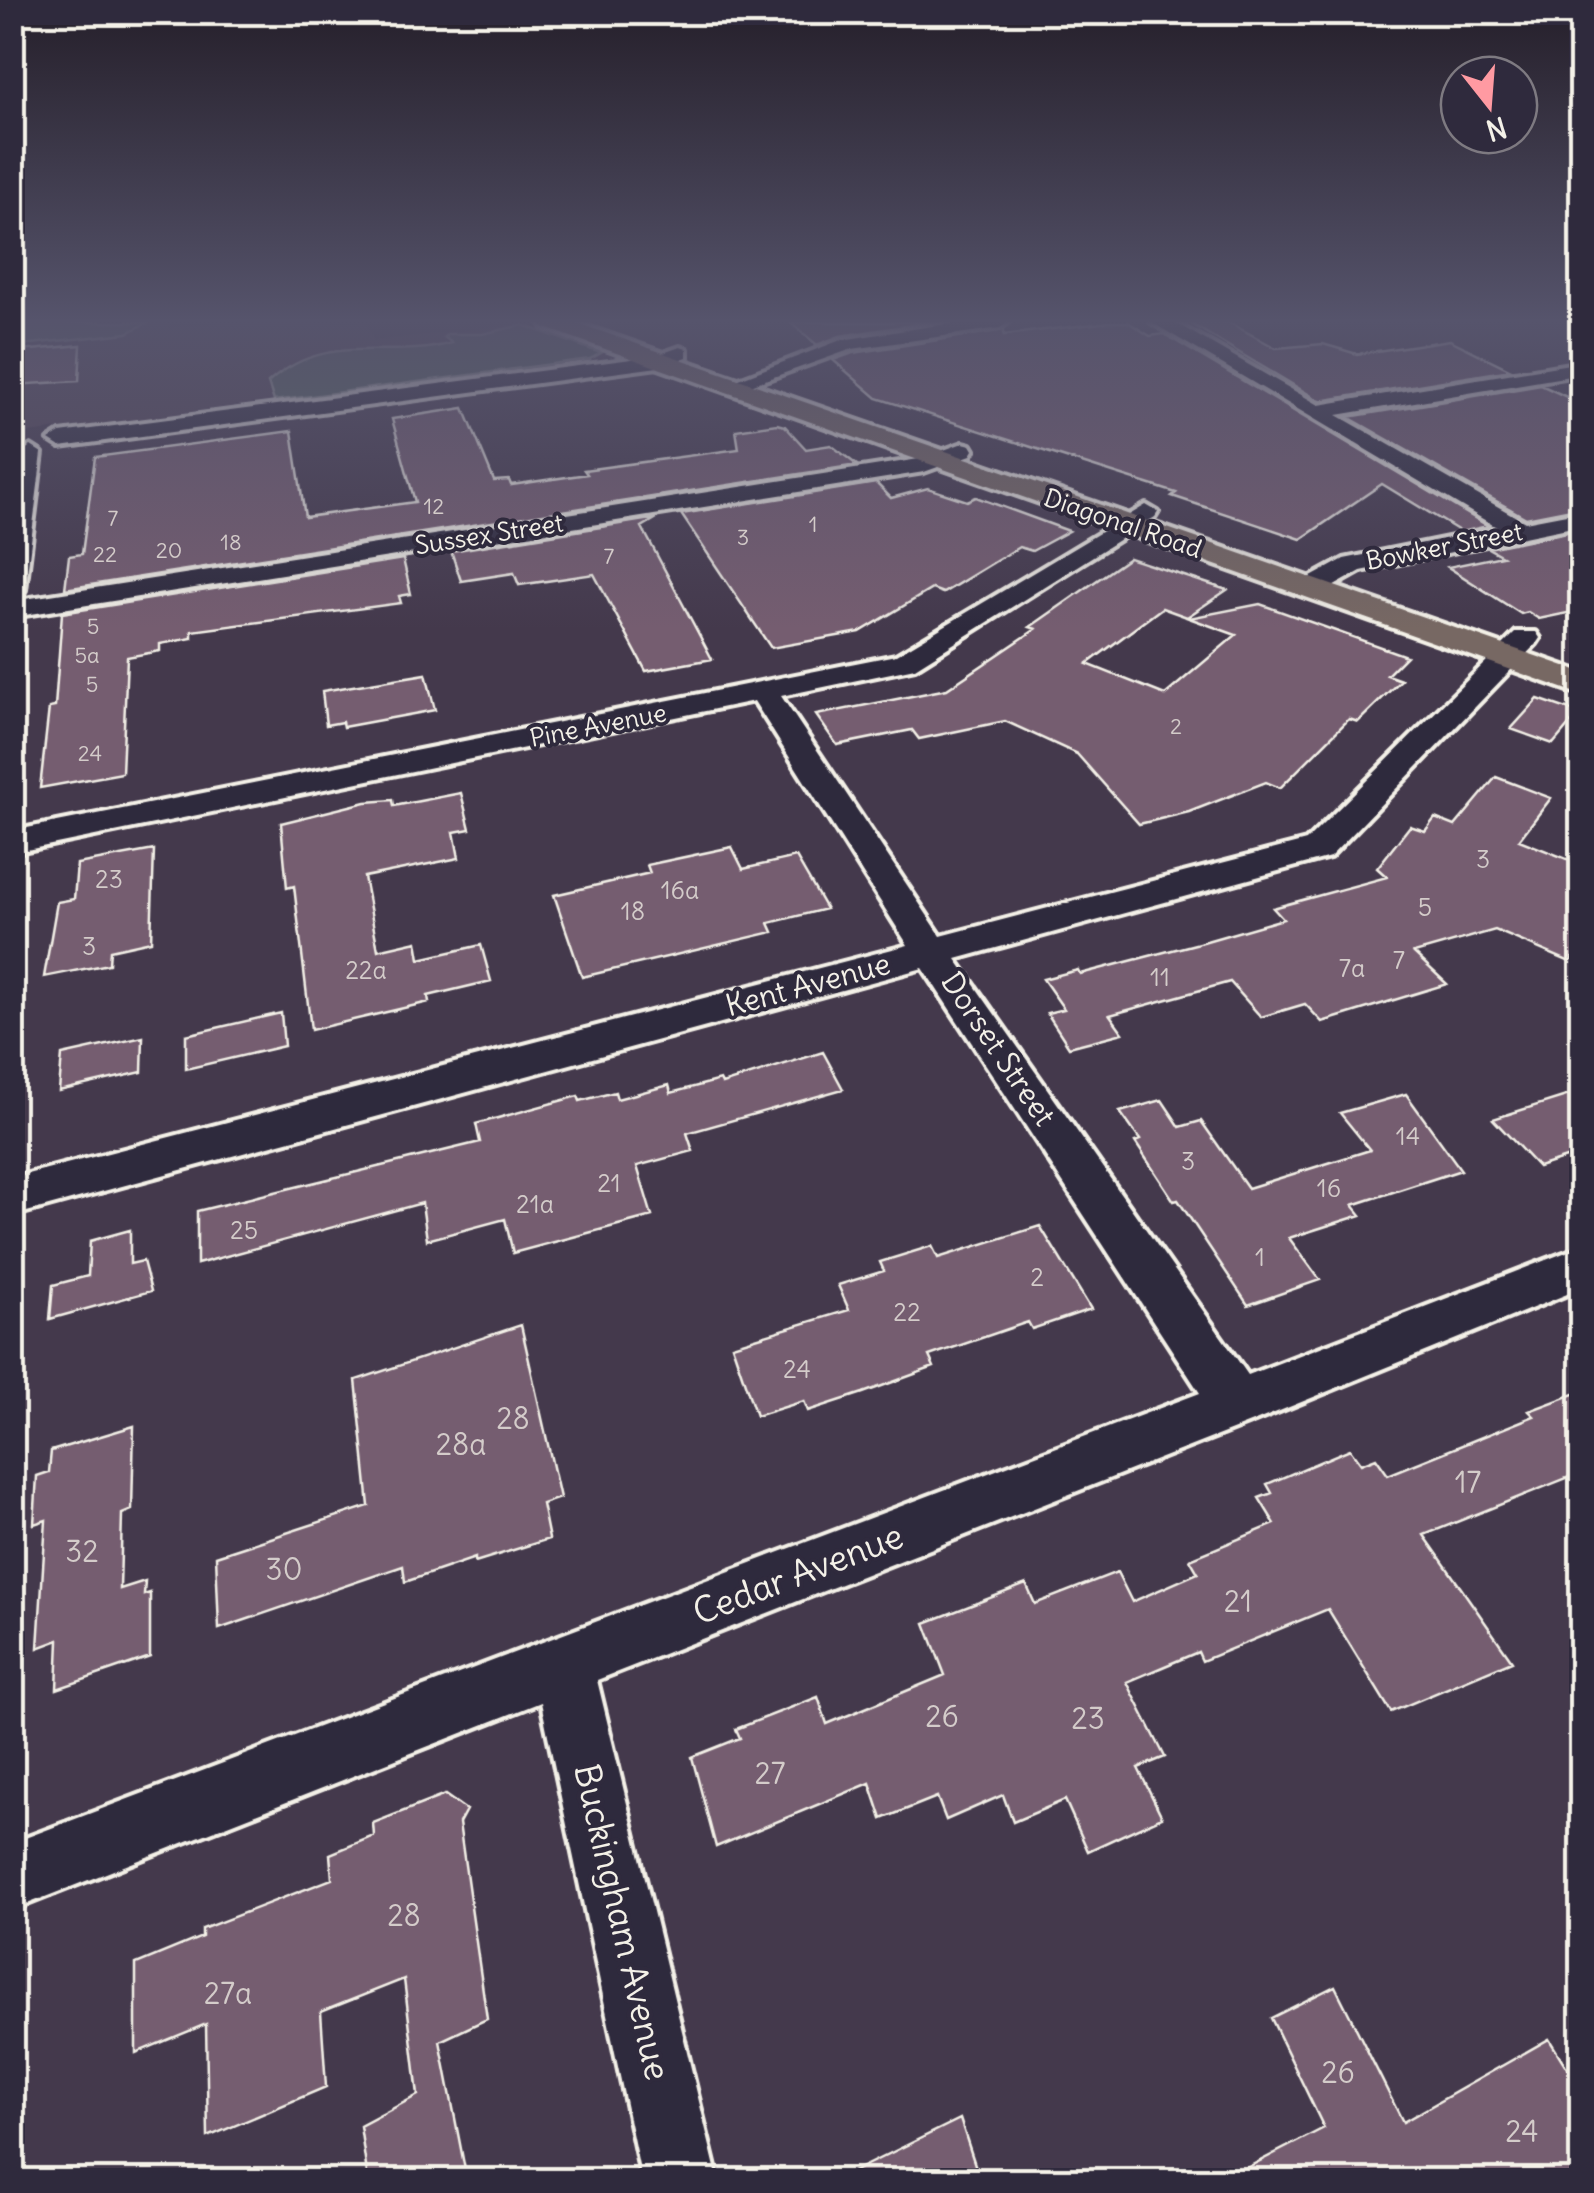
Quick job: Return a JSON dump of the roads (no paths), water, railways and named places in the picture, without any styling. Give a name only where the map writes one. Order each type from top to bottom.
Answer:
[{"type":"main road","name":"Diagonal Road","points":[[865,424],[1516,648],[1582,684]]},
{"type":"main road","name":"Diagonal Road","points":[[1516,648],[1582,657]]},
{"type":"street","points":[[13,587],[31,453],[53,448],[60,440],[175,424]]},
{"type":"street","points":[[1338,424],[1522,530]]},
{"type":"street","name":"Sussex Street","points":[[12,609],[954,455]]},
{"type":"street","name":"Bowker Street","points":[[1322,581],[1353,565],[1582,518]]},
{"type":"street","name":"Pine Avenue","points":[[12,842],[905,662],[1136,519]]},
{"type":"street","name":"Kent Avenue","points":[[12,1197],[1318,849],[1516,648]]},
{"type":"street","name":"Dorset Street","points":[[763,692],[932,952],[1237,1404]]},
{"type":"street","name":"Cedar Avenue","points":[[12,1876],[1237,1404],[1582,1266]]},
{"type":"street","name":"Buckingham Avenue","points":[[563,1664],[680,2180]]}]
